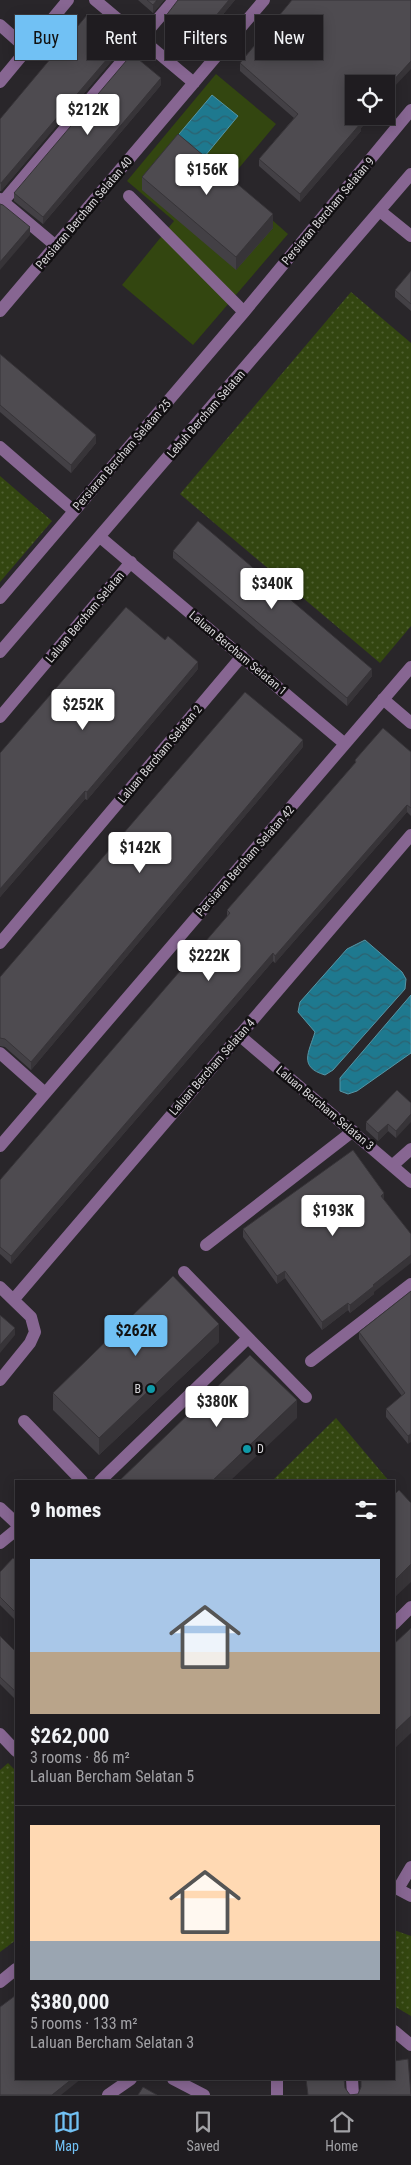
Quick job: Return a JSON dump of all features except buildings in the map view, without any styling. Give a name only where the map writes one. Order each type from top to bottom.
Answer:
[{"type":"street","points":[[55,15],[68,0]]},
{"type":"street","points":[[95,0],[113,15]]},
{"type":"street","points":[[155,22],[174,0]]},
{"type":"street","name":"Persiaran Bercham Selatan 40","points":[[0,311],[264,0]]},
{"type":"street","points":[[0,25],[15,38]]},
{"type":"street","points":[[155,51],[194,83]]},
{"type":"street","points":[[0,82],[17,60]]},
{"type":"street","points":[[56,246],[1,202],[123,60]]},
{"type":"street","name":"Persiaran Bercham Selatan 9","points":[[244,312],[411,110]]},
{"type":"street","name":"Lebuh Bercham Selatan","points":[[0,652],[411,174]]},
{"type":"street","points":[[129,196],[244,312]]},
{"type":"street","points":[[380,211],[411,236]]},
{"type":"street","name":"Persiaran Bercham Selatan 25","points":[[0,598],[244,312]]},
{"type":"street","points":[[0,447],[74,511]]},
{"type":"street","name":"Laluan Bercham Selatan 1","points":[[100,536],[345,744]]},
{"type":"street","name":"Laluan Bercham Selatan","points":[[0,717],[131,562]]},
{"type":"street","name":"Laluan Bercham Selatan 2","points":[[0,943],[242,656]]},
{"type":"street","name":"Persiaran Bercham Selatan 42","points":[[0,1146],[411,667]]},
{"type":"street","points":[[383,699],[411,723]]},
{"type":"street","name":"Laluan Bercham Selatan 4","points":[[14,1299],[411,835]]},
{"type":"street","name":"Laluan Bercham Selatan 3","points":[[239,1035],[411,1182]]},
{"type":"street","points":[[0,1053],[45,1093]]},
{"type":"street","points":[[206,1245],[353,1131]]},
{"type":"street","points":[[393,1165],[411,1149]]},
{"type":"street","points":[[184,1272],[306,1396]]},
{"type":"street","points":[[311,1361],[411,1284]]},
{"type":"street","points":[[0,1287],[31,1317],[35,1332],[30,1343],[0,1380]]},
{"type":"street","points":[[101,1480],[248,1338]]},
{"type":"street","points":[[24,1421],[81,1480]]},
{"type":"street","points":[[0,1508],[15,1522]]},
{"type":"street","points":[[0,1544],[15,1531]]},
{"type":"street","points":[[395,1623],[411,1607]]},
{"type":"street","points":[[2,1738],[15,1750]]},
{"type":"street","points":[[411,1867],[396,1888],[411,1896]]},
{"type":"street","points":[[0,1982],[15,1970]]},
{"type":"street","points":[[395,2032],[411,2045]]},
{"type":"street","points":[[108,2095],[130,2080]]},
{"type":"street","points":[[175,2080],[204,2095]]},
{"type":"street","points":[[277,2080],[277,2095]]},
{"type":"street","points":[[352,2080],[353,2095]]},
{"type":"green space","points":[[216,74],[276,124],[228,181],[288,234],[193,345],[122,285],[174,221],[127,181]]},
{"type":"green space","points":[[351,292],[411,343],[411,626],[380,663],[180,494]]},
{"type":"green space","points":[[0,476],[52,521],[0,582]]},
{"type":"green space","points":[[336,1418],[388,1480],[273,1480]]},
{"type":"green space","points":[[8,1763],[15,1770],[15,1941],[0,1952],[0,1770]]},
{"type":"green space","points":[[395,1930],[411,1936],[411,2016],[395,2007]]},
{"type":"water","points":[[212,95],[238,116],[200,162],[174,140]]},
{"type":"water","points":[[365,940],[402,972],[406,979],[405,989],[333,1070],[325,1075],[311,1068],[308,1063],[308,1052],[315,1032],[298,1012],[300,1002],[347,949]]},
{"type":"water","points":[[411,995],[411,1053],[357,1091],[348,1094],[340,1091],[340,1078]]},
{"type":"place","name":"B","points":[[151,1389]]},
{"type":"place","name":"D","points":[[247,1449]]}]
